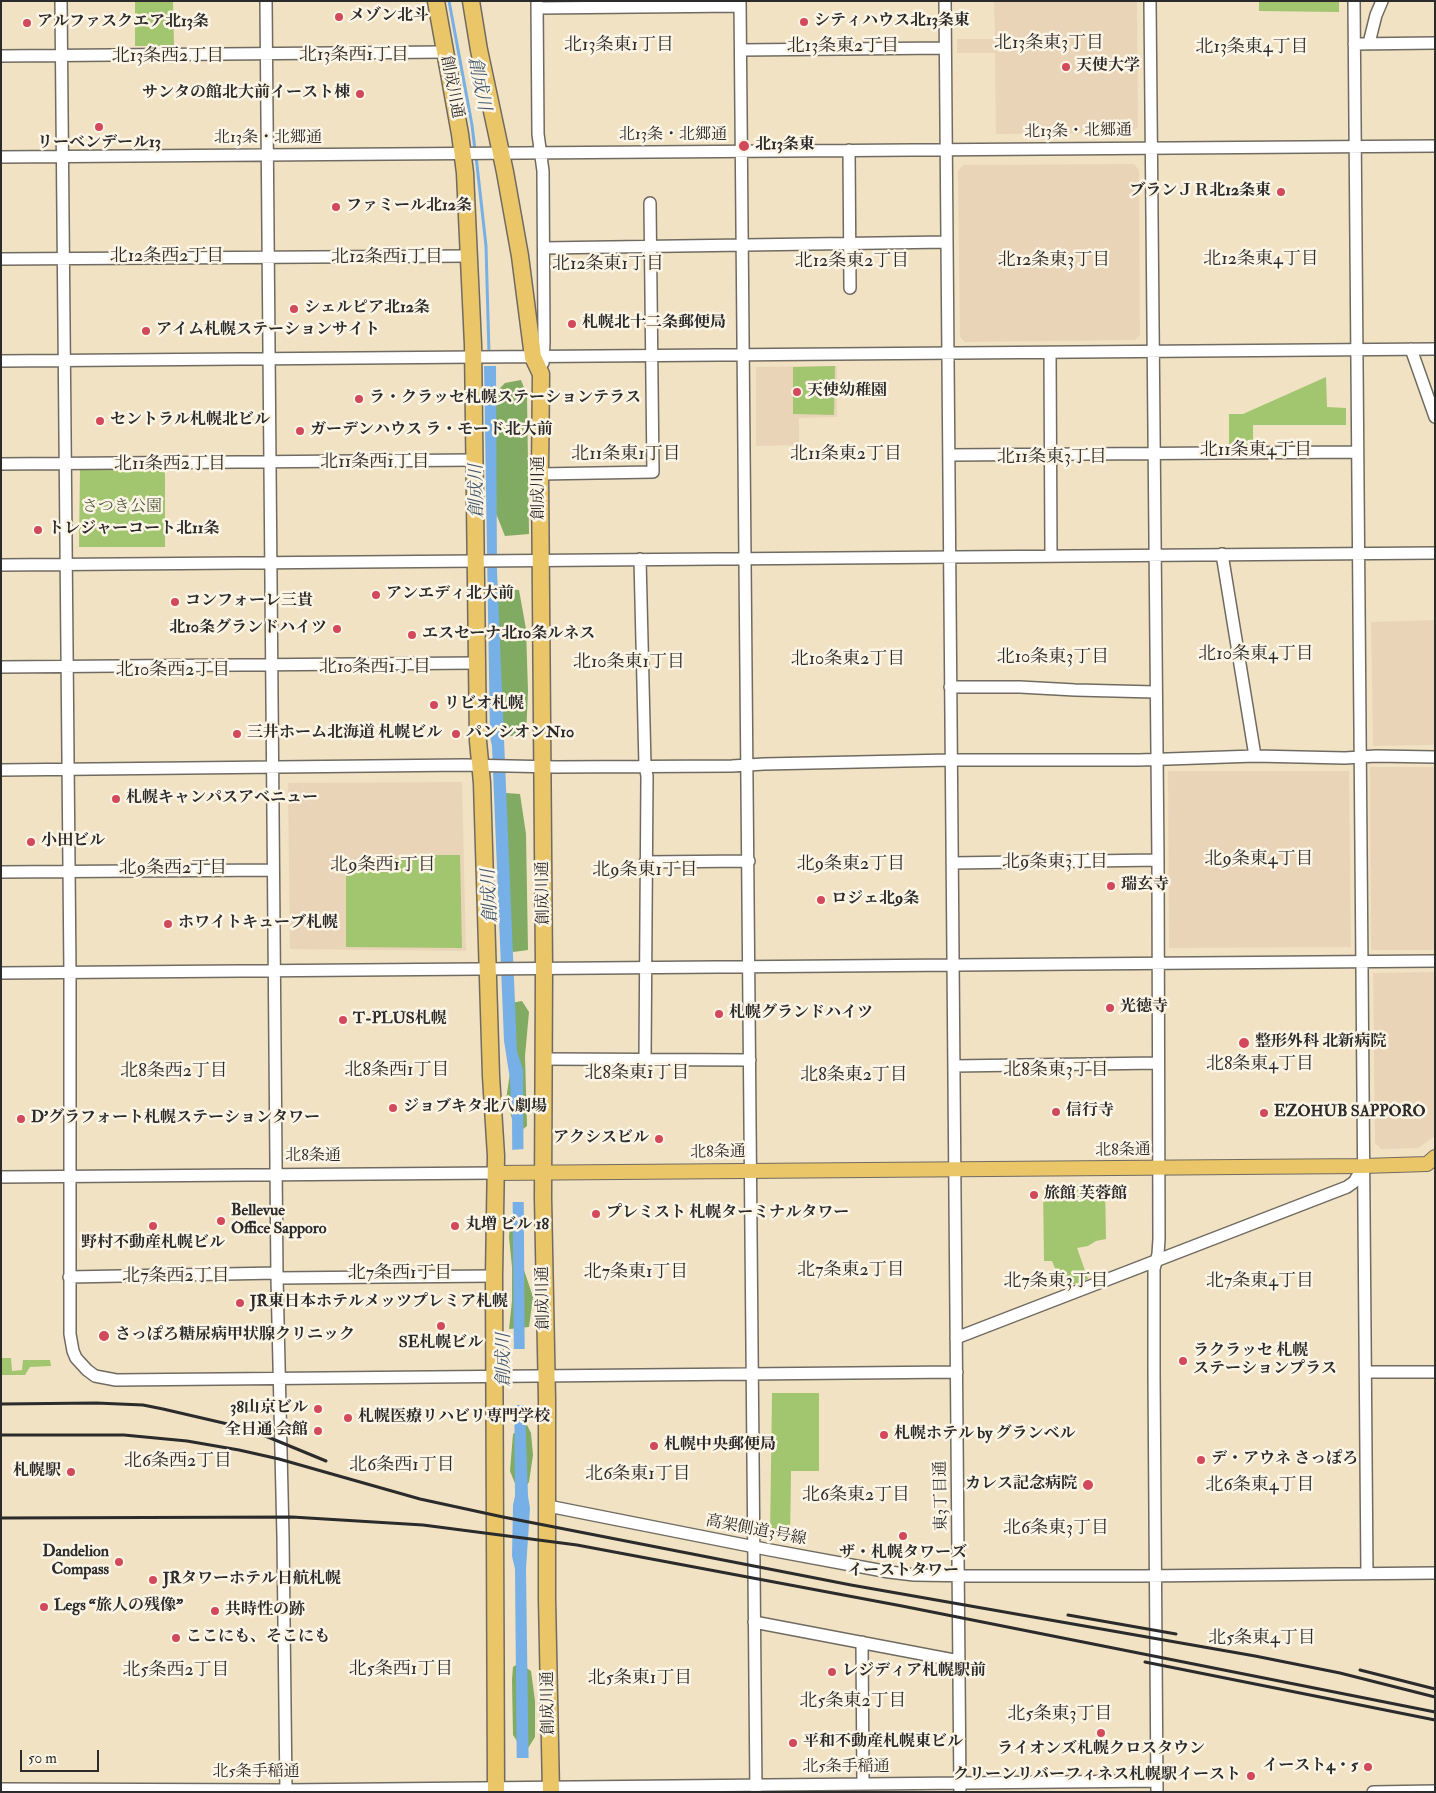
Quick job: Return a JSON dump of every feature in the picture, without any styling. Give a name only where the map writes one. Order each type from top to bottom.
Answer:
[{"type":"highway","name":"創成川通","points":[[436,1],[467,153],[470,256],[478,357],[475,460],[481,561],[477,663],[478,741],[493,767],[482,783],[502,1172],[494,1276],[501,1377],[501,1789]]},
{"type":"highway","name":"創成川通","points":[[471,1],[493,153],[520,256],[541,374],[540,474],[544,969],[543,1173],[538,1376],[548,1506],[546,1789]]},
{"type":"main road","name":"北8条通","points":[[502,1172],[1363,1166],[1432,1162]]},
{"type":"street","points":[[61,1],[70,973],[69,1277],[71,1343],[76,1358],[81,1365],[95,1376],[116,1380],[956,1372]]},
{"type":"street","points":[[266,1],[277,1275],[286,1791]]},
{"type":"street","name":"東3丁目通","points":[[945,1],[960,1788]]},
{"type":"street","points":[[1150,1],[1158,860],[1159,1239],[1154,1269],[1157,1786]]},
{"type":"street","points":[[1354,1],[1367,1573]]},
{"type":"street","points":[[1369,43],[1376,15],[1382,1]]},
{"type":"street","points":[[539,357],[544,248],[543,171],[538,134],[537,5],[740,4],[756,1788]]},
{"type":"street","points":[[1354,44],[1435,43]]},
{"type":"street","points":[[741,50],[945,48]]},
{"type":"street","points":[[1,56],[445,52]]},
{"type":"street","name":"北13条・北郷通","points":[[1,157],[1435,146]]},
{"type":"street","points":[[848,150],[850,288]]},
{"type":"street","points":[[540,474],[653,472],[650,203]]},
{"type":"street","points":[[544,248],[947,242]]},
{"type":"street","points":[[1,259],[470,256]]},
{"type":"street","points":[[1411,349],[1435,417]]},
{"type":"street","points":[[1,361],[1435,349]]},
{"type":"street","points":[[1050,353],[1051,555]]},
{"type":"street","points":[[950,455],[1357,452]]},
{"type":"street","points":[[1,464],[475,460]]},
{"type":"street","points":[[1,565],[1435,553]]},
{"type":"street","points":[[1222,554],[1254,756]]},
{"type":"street","points":[[640,559],[645,766],[647,776],[645,1059]]},
{"type":"street","points":[[1,667],[477,663]]},
{"type":"street","points":[[950,687],[1020,687],[1155,692]]},
{"type":"street","points":[[1,770],[272,767],[732,766],[747,764],[951,760],[1139,760],[1254,756],[1435,757]]},
{"type":"street","points":[[952,863],[1158,860]]},
{"type":"street","points":[[645,862],[749,861]]},
{"type":"street","points":[[1,872],[273,870]]},
{"type":"street","points":[[1,974],[1435,961]]},
{"type":"street","points":[[543,1059],[750,1060]]},
{"type":"street","points":[[954,1066],[1158,1063]]},
{"type":"street","points":[[956,1338],[1347,1187],[1354,1182],[1363,1166]]},
{"type":"street","name":"北8条通","points":[[1,1177],[502,1172]]},
{"type":"street","points":[[69,1277],[277,1275],[494,1276]]},
{"type":"street","points":[[1366,1372],[1435,1372]]},
{"type":"street","name":"高架側道3号線","points":[[548,1506],[889,1572],[959,1576],[1156,1576],[1435,1572]]},
{"type":"street","points":[[754,1622],[959,1661]]},
{"type":"street","points":[[860,1787],[862,1642]]},
{"type":"street","name":"北5条手稲通","points":[[1,1789],[286,1791],[1157,1786]]},
{"type":"street","points":[[1372,1792],[1435,1791]]},
{"type":"shaded area","name":"天使大学","points":[[994,1],[1137,1],[1138,127],[1130,133],[996,134],[995,53],[957,53],[957,39],[995,39]]},
{"type":"shaded area","points":[[1134,164],[1139,170],[1140,335],[1135,340],[965,342],[960,337],[958,171],[963,165]]},
{"type":"shaded area","name":"天使幼稚園","points":[[837,366],[837,417],[799,418],[799,445],[756,446],[756,367]]},
{"type":"shaded area","points":[[1435,620],[1435,745],[1373,746],[1371,622]]},
{"type":"shaded area","points":[[1370,767],[1435,767],[1435,950],[1371,950]]},
{"type":"shaded area","points":[[1168,771],[1349,771],[1351,947],[1169,948]]},
{"type":"shaded area","points":[[462,782],[466,951],[290,949],[288,783]]},
{"type":"shaded area","points":[[1435,972],[1435,1136],[1418,1148],[1381,1149],[1375,1143],[1373,973]]},
{"type":"green space","points":[[135,1],[173,1],[174,46],[135,46]]},
{"type":"green space","points":[[1259,1],[1339,1],[1339,12],[1259,11]]},
{"type":"green space","points":[[835,366],[834,415],[793,414],[793,367]]},
{"type":"green space","points":[[1326,377],[1327,407],[1346,408],[1346,425],[1253,425],[1253,446],[1229,446],[1229,414],[1243,414]]},
{"type":"green space","points":[[521,380],[527,395],[529,534],[505,536],[495,511],[495,393],[505,383]]},
{"type":"green space","name":"さつき公園","points":[[165,468],[165,547],[79,547],[80,469]]},
{"type":"green space","points":[[505,589],[519,590],[526,629],[528,691],[526,736],[508,736],[493,711],[497,595]]},
{"type":"green space","points":[[506,793],[520,794],[526,834],[528,950],[513,952],[501,917]]},
{"type":"green space","points":[[429,855],[460,855],[462,948],[346,947],[346,865],[360,864],[360,858],[428,858]]},
{"type":"green space","points":[[522,1001],[529,1012],[525,1056],[527,1126],[517,1134],[506,1100],[510,1073],[511,1003]]},
{"type":"green space","points":[[1105,1184],[1106,1239],[1077,1248],[1088,1279],[1063,1288],[1052,1261],[1044,1261],[1043,1185]]},
{"type":"green space","points":[[516,1221],[522,1264],[533,1297],[529,1327],[509,1329],[512,1301],[512,1267],[509,1237],[510,1227]]},
{"type":"green space","points":[[1,1358],[11,1358],[12,1371],[22,1370],[23,1360],[50,1360],[51,1366],[30,1367],[25,1375],[1,1375]]},
{"type":"green space","points":[[772,1393],[819,1393],[819,1471],[791,1471],[790,1541],[770,1537]]},
{"type":"green space","points":[[527,1425],[531,1433],[533,1455],[529,1482],[520,1496],[510,1471],[513,1434]]},
{"type":"green space","points":[[519,1663],[531,1671],[535,1701],[535,1737],[525,1753],[513,1735],[513,1667]]},
{"type":"water","points":[[484,366],[496,366],[497,571],[517,1051],[523,1070],[525,1407],[530,1508],[526,1569],[529,1792],[517,1792],[515,1569],[512,1556],[513,1505],[515,1496],[512,1120],[510,1079],[504,1041],[492,746],[490,737]]},
{"type":"pier","points":[[525,1149],[526,1202],[510,1202],[509,1150]]},
{"type":"pier","points":[[510,1349],[526,1349],[527,1405],[512,1405]]},
{"type":"pier","points":[[514,1758],[531,1758],[532,1792],[515,1792]]},
{"type":"waterway","name":"創成川","points":[[449,1],[475,150]]},
{"type":"waterway","name":"創成川","points":[[476,156],[486,246],[489,354]]},
{"type":"railway","points":[[1,1404],[96,1403],[143,1405],[232,1425],[263,1435],[326,1461]]},
{"type":"railway","points":[[1,1435],[124,1435],[187,1441],[239,1450],[279,1459],[420,1499],[503,1517],[851,1585],[1255,1656],[1340,1673],[1435,1697]]},
{"type":"railway","points":[[1,1518],[292,1517],[423,1525],[577,1545],[902,1606],[1435,1712]]},
{"type":"railway","points":[[1068,1615],[1176,1634]]},
{"type":"railway","points":[[1145,1662],[1435,1720]]},
{"type":"railway","points":[[1360,1670],[1435,1689]]},
{"type":"place","name":"メゾン北斗","points":[[339,17]]},
{"type":"place","name":"シティハウス北13条東","points":[[804,22]]},
{"type":"place","name":"アルファスクエア北13条","points":[[27,23]]},
{"type":"place","name":"天使大学","points":[[1066,67]]},
{"type":"place","name":"サンタの館北大前イースト棟","points":[[360,94]]},
{"type":"place","name":"リーベンデール13","points":[[99,127]]},
{"type":"place","name":"北13条東","points":[[744,146]]},
{"type":"place","name":"ブランＪＲ北12条東","points":[[1281,192]]},
{"type":"place","name":"ファミール北12条","points":[[336,207]]},
{"type":"place","name":"シェルピア北12条","points":[[294,309]]},
{"type":"place","name":"札幌北十二条郵便局","points":[[572,324]]},
{"type":"place","name":"アイム札幌ステーションサイト","points":[[146,331]]},
{"type":"place","name":"天使幼稚園","points":[[797,392]]},
{"type":"place","name":"ラ・クラッセ札幌ステーションテラス","points":[[359,399]]},
{"type":"place","name":"セントラル札幌北ビル","points":[[100,421]]},
{"type":"place","name":"ガーデンハウス ラ・モード北大前","points":[[300,431]]},
{"type":"place","name":"トレジャーコート北11条","points":[[38,530]]},
{"type":"place","name":"アンエディ北大前","points":[[376,595]]},
{"type":"place","name":"コンフォーレ三貴","points":[[175,602]]},
{"type":"place","name":"北10条グランドハイツ","points":[[337,629]]},
{"type":"place","name":"エスセーナ北10条ルネス","points":[[412,635]]},
{"type":"place","name":"リビオ札幌","points":[[434,705]]},
{"type":"place","name":"三井ホーム北海道 札幌ビル","points":[[237,734]]},
{"type":"place","name":"パンシオンN10","points":[[456,734]]},
{"type":"place","name":"札幌キャンパスアベニュー","points":[[116,799]]},
{"type":"place","name":"小田ビル","points":[[31,842]]},
{"type":"place","name":"瑞玄寺","points":[[1111,886]]},
{"type":"place","name":"ロジェ北9条","points":[[821,900]]},
{"type":"place","name":"ホワイトキューブ札幌","points":[[168,924]]},
{"type":"place","name":"光徳寺","points":[[1110,1008]]},
{"type":"place","name":"札幌グランドハイツ","points":[[719,1014]]},
{"type":"place","name":"T-PLUS札幌","points":[[343,1020]]},
{"type":"place","name":"整形外科 北新病院","points":[[1244,1043]]},
{"type":"place","name":"ジョブキタ北八劇場","points":[[393,1108]]},
{"type":"place","name":"信行寺","points":[[1056,1112]]},
{"type":"place","name":"EZOHUB SAPPORO","points":[[1264,1113]]},
{"type":"place","name":"D'グラフォート札幌ステーションタワー","points":[[21,1119]]},
{"type":"place","name":"アクシスビル","points":[[659,1139]]},
{"type":"place","name":"旅館 芙蓉館","points":[[1034,1195]]},
{"type":"place","name":"プレミスト 札幌ターミナルタワー","points":[[596,1214]]},
{"type":"place","name":"Bellevue Office Sapporo","points":[[221,1221]]},
{"type":"place","name":"野村不動産札幌ビル","points":[[153,1226]]},
{"type":"place","name":"丸増 ビル 18","points":[[455,1226]]},
{"type":"place","name":"JR東日本ホテルメッツプレミア札幌","points":[[240,1303]]},
{"type":"place","name":"SE札幌ビル","points":[[441,1326]]},
{"type":"place","name":"さっぽろ糖尿病甲状腺クリニック","points":[[104,1336]]},
{"type":"place","name":"ラクラッセ 札幌 ステーションプラス","points":[[1183,1361]]},
{"type":"place","name":"38山京ビル","points":[[318,1409]]},
{"type":"place","name":"札幌医療リハビリ専門学校","points":[[348,1418]]},
{"type":"place","name":"全日通 会館","points":[[318,1431]]},
{"type":"place","name":"札幌ホテル by グランベル","points":[[884,1435]]},
{"type":"place","name":"札幌中央郵便局","points":[[654,1446]]},
{"type":"place","name":"デ・アウネ さっぽろ","points":[[1201,1460]]},
{"type":"place","name":"札幌駅","points":[[71,1472]]},
{"type":"place","name":"カレス記念病院","points":[[1088,1485]]},
{"type":"place","name":"ザ・札幌タワーズ イーストタワー","points":[[903,1536]]},
{"type":"place","name":"Dandelion Compass","points":[[119,1562]]},
{"type":"place","name":"JRタワーホテル日航札幌","points":[[153,1580]]},
{"type":"place","name":"Legs “旅人の残像”","points":[[44,1607]]},
{"type":"place","name":"共時性の跡","points":[[215,1611]]},
{"type":"place","name":"ここにも、そこにも","points":[[176,1638]]},
{"type":"place","name":"レジディア札幌駅前","points":[[832,1672]]},
{"type":"place","name":"ライオンズ札幌クロスタウン","points":[[1101,1733]]},
{"type":"place","name":"平和不動産札幌東ビル","points":[[793,1743]]},
{"type":"place","name":"イースト4・5","points":[[1368,1767]]},
{"type":"place","name":"クリーンリバーフィネス札幌駅イースト","points":[[1251,1776]]},
{"type":"district","name":"北13条東3丁目","points":[[1049,44]]},
{"type":"district","name":"北13条東1丁目","points":[[619,46]]},
{"type":"district","name":"北13条東2丁目","points":[[843,47]]},
{"type":"district","name":"北13条東4丁目","points":[[1252,48]]},
{"type":"district","name":"北13条西1丁目","points":[[354,56]]},
{"type":"district","name":"北13条西2丁目","points":[[168,57]]},
{"type":"district","name":"北12条西2丁目","points":[[167,257]]},
{"type":"district","name":"北12条西1丁目","points":[[387,258]]},
{"type":"district","name":"北12条東4丁目","points":[[1261,260]]},
{"type":"district","name":"北12条東3丁目","points":[[1054,261]]},
{"type":"district","name":"北12条東2丁目","points":[[852,262]]},
{"type":"district","name":"北12条東1丁目","points":[[608,265]]},
{"type":"district","name":"北11条東4丁目","points":[[1256,451]]},
{"type":"district","name":"北11条東1丁目","points":[[626,455]]},
{"type":"district","name":"北11条東2丁目","points":[[846,455]]},
{"type":"district","name":"北11条東3丁目","points":[[1052,458]]},
{"type":"district","name":"北11条西1丁目","points":[[375,463]]},
{"type":"district","name":"北11条西2丁目","points":[[170,465]]},
{"type":"district","name":"北10条東4丁目","points":[[1256,655]]},
{"type":"district","name":"北10条東3丁目","points":[[1053,658]]},
{"type":"district","name":"北10条東2丁目","points":[[848,660]]},
{"type":"district","name":"北10条東1丁目","points":[[629,663]]},
{"type":"district","name":"北10条西1丁目","points":[[375,668]]},
{"type":"district","name":"北10条西2丁目","points":[[173,671]]},
{"type":"district","name":"北9条東4丁目","points":[[1259,860]]},
{"type":"district","name":"北9条東3丁目","points":[[1055,863]]},
{"type":"district","name":"北9条東2丁目","points":[[851,865]]},
{"type":"district","name":"北9条西1丁目","points":[[383,866]]},
{"type":"district","name":"北9条西2丁目","points":[[173,869]]},
{"type":"district","name":"北9条東1丁目","points":[[645,871]]},
{"type":"district","name":"北8条東4丁目","points":[[1260,1065]]},
{"type":"district","name":"北8条西1丁目","points":[[397,1071]]},
{"type":"district","name":"北8条東3丁目","points":[[1056,1071]]},
{"type":"district","name":"北8条西2丁目","points":[[174,1072]]},
{"type":"district","name":"北8条東1丁目","points":[[637,1074]]},
{"type":"district","name":"北8条東2丁目","points":[[854,1076]]},
{"type":"district","name":"北7条東2丁目","points":[[851,1271]]},
{"type":"district","name":"北7条東1丁目","points":[[636,1273]]},
{"type":"district","name":"北7条西1丁目","points":[[400,1274]]},
{"type":"district","name":"北7条西2丁目","points":[[176,1277]]},
{"type":"district","name":"北7条東3丁目","points":[[1056,1282]]},
{"type":"district","name":"北7条東4丁目","points":[[1260,1282]]},
{"type":"district","name":"北6条西2丁目","points":[[178,1462]]},
{"type":"district","name":"北6条西1丁目","points":[[402,1466]]},
{"type":"district","name":"北6条東1丁目","points":[[638,1475]]},
{"type":"district","name":"北6条東4丁目","points":[[1260,1486]]},
{"type":"district","name":"北6条東2丁目","points":[[856,1496]]},
{"type":"district","name":"北6条東3丁目","points":[[1056,1529]]},
{"type":"district","name":"北5条東4丁目","points":[[1262,1639]]},
{"type":"district","name":"北5条西1丁目","points":[[401,1670]]},
{"type":"district","name":"北5条西2丁目","points":[[176,1671]]},
{"type":"district","name":"北5条東1丁目","points":[[640,1679]]},
{"type":"district","name":"北5条東2丁目","points":[[853,1702]]},
{"type":"district","name":"北5条東3丁目","points":[[1060,1715]]}]
